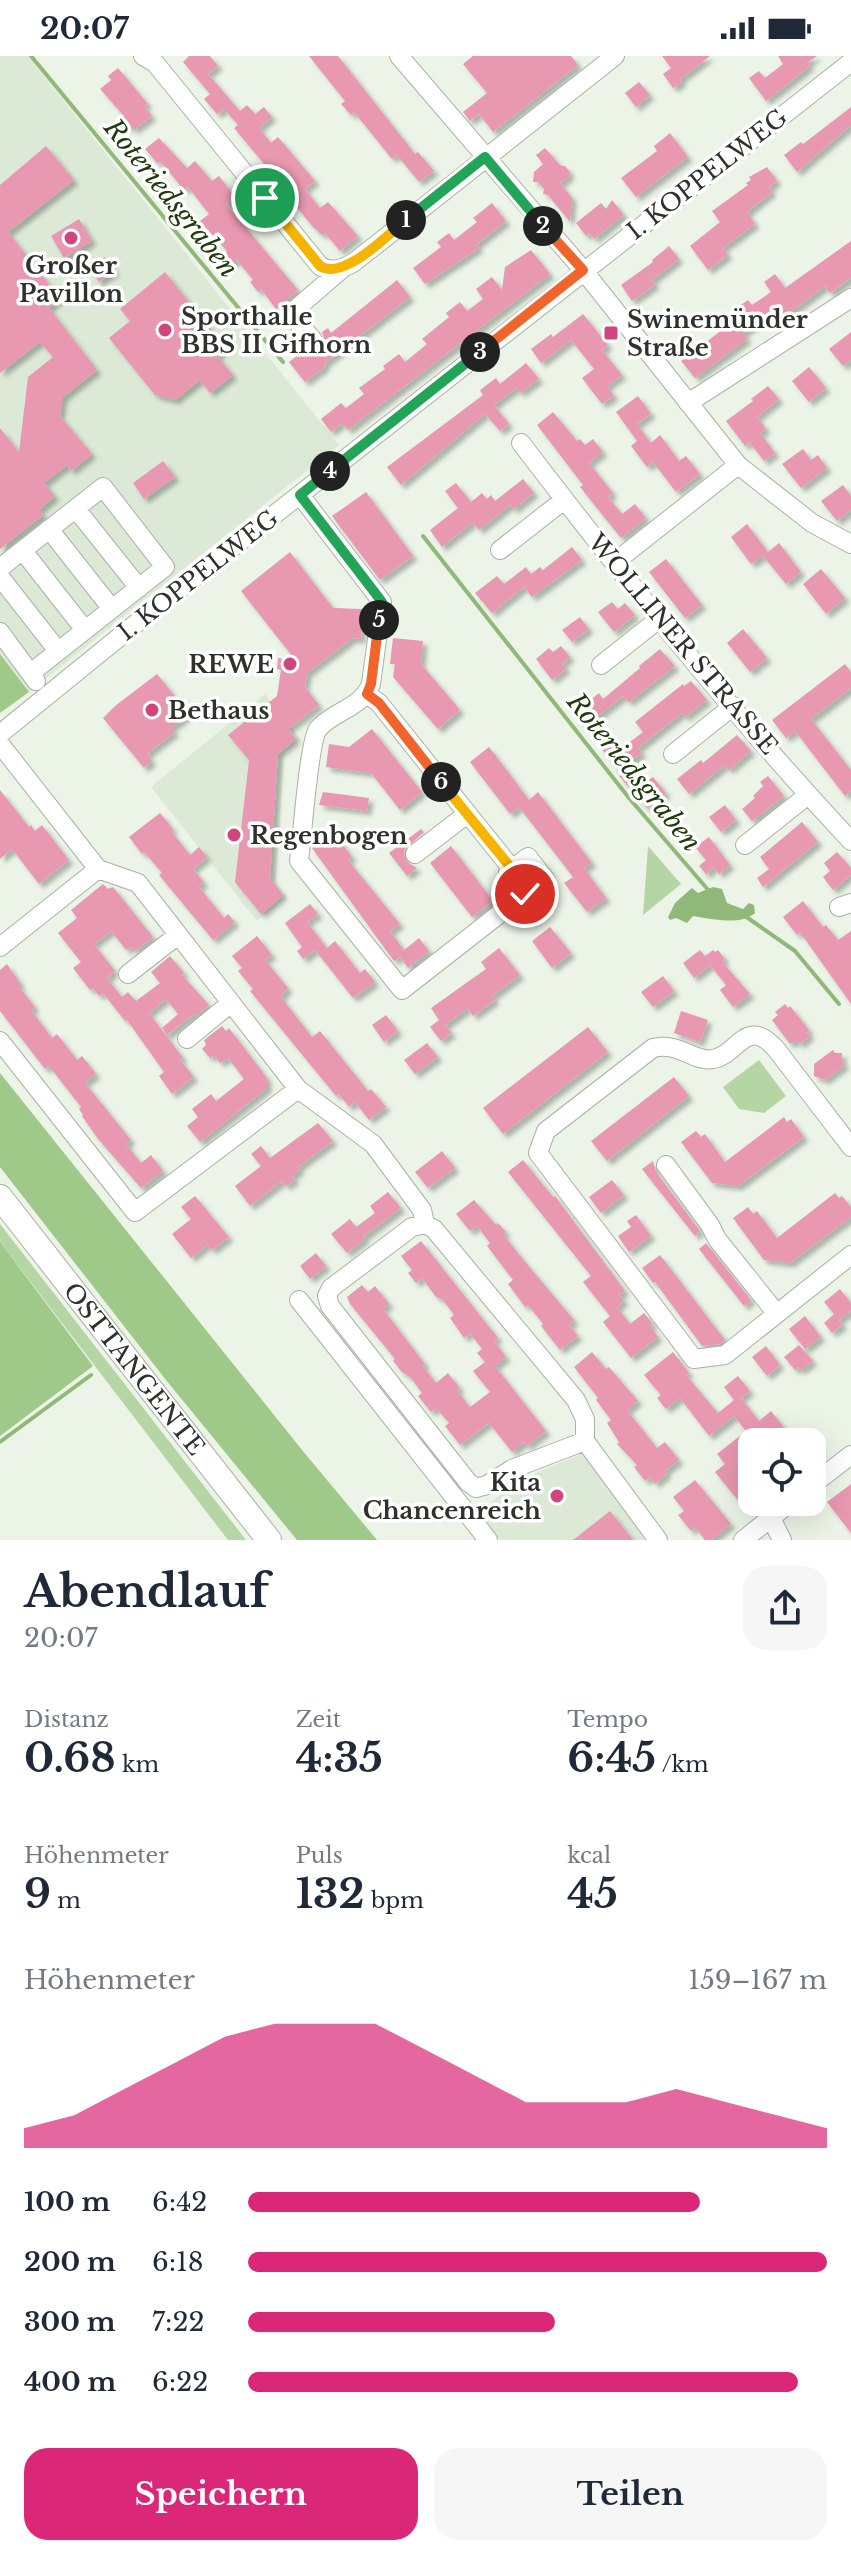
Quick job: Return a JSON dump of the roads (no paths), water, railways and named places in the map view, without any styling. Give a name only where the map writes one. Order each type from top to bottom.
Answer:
[{"type":"main road","name":"OSTTANGENTE","points":[[0,1197],[269,1540]]},
{"type":"street","points":[[313,340],[290,314],[343,268],[485,157],[594,62],[615,56]]},
{"type":"street","points":[[154,58],[320,266],[326,269],[343,268]]},
{"type":"street","points":[[405,58],[469,130],[485,157],[583,270],[738,465],[812,523],[851,544]]},
{"type":"street","name":"I. KOPPELWEG","points":[[0,734],[583,270],[851,62]]},
{"type":"street","points":[[688,403],[851,298]]},
{"type":"street","name":"WOLLINER STRASSE","points":[[521,443],[659,619],[808,795],[851,841]]},
{"type":"street","points":[[615,562],[738,465]]},
{"type":"street","points":[[0,568],[103,487],[165,567],[32,672]]},
{"type":"street","points":[[300,495],[382,602],[367,694],[318,729],[312,750],[299,861],[402,990],[545,879],[528,857],[512,869],[379,703],[367,694]]},
{"type":"street","points":[[500,550],[564,500]]},
{"type":"street","points":[[76,509],[139,588]]},
{"type":"street","points":[[49,529],[112,609]]},
{"type":"street","points":[[23,551],[85,630]]},
{"type":"street","points":[[0,577],[58,651]]},
{"type":"street","points":[[601,665],[659,619]]},
{"type":"street","points":[[0,632],[47,696]]},
{"type":"street","points":[[673,754],[733,706]]},
{"type":"street","points":[[0,744],[98,869],[138,883],[298,1089],[373,1144],[422,1210],[425,1224]]},
{"type":"street","points":[[745,845],[808,795]]},
{"type":"street","points":[[415,854],[467,814]]},
{"type":"street","points":[[0,947],[98,869]]},
{"type":"street","points":[[128,974],[178,935]]},
{"type":"street","points":[[187,1039],[231,1003]]},
{"type":"street","points":[[851,1147],[776,1049],[763,1037],[755,1036],[743,1039],[717,1059],[708,1060],[665,1045],[653,1048],[546,1131],[538,1153],[694,1359],[725,1355],[851,1255]]},
{"type":"street","points":[[0,1041],[135,1212],[298,1089]]},
{"type":"street","points":[[666,1165],[717,1239],[777,1314]]},
{"type":"street","points":[[585,1441],[512,1469],[487,1485],[476,1488],[468,1482],[330,1306],[327,1296],[331,1288],[412,1227],[425,1224],[434,1229],[576,1400],[585,1419],[585,1441],[658,1540]]},
{"type":"street","points":[[299,1300],[488,1540]]},
{"type":"street","points":[[826,1474],[851,1455]]},
{"type":"street","points":[[743,1540],[774,1516]]},
{"type":"street","points":[[771,1518],[782,1540]]},
{"type":"waterway","name":"Roteriedsgraben","points":[[31,56],[283,362]]},
{"type":"waterway","name":"Roteriedsgraben","points":[[423,536],[629,798],[710,892]]},
{"type":"waterway","name":"Roteriedsgraben","points":[[745,916],[795,951],[839,1004]]},
{"type":"waterway","points":[[0,1442],[91,1375]]},
{"type":"place","name":"Großer Pavillon","points":[[71,238]]},
{"type":"place","name":"Sporthalle BBS II Gifhorn","points":[[165,330]]},
{"type":"place","name":"Swinemünder Straße","points":[[611,333]]},
{"type":"place","name":"REWE","points":[[290,664]]},
{"type":"place","name":"Bethaus","points":[[152,710]]},
{"type":"place","name":"Regenbogen","points":[[234,835]]},
{"type":"place","name":"Kita Chancenreich","points":[[557,1496]]}]
